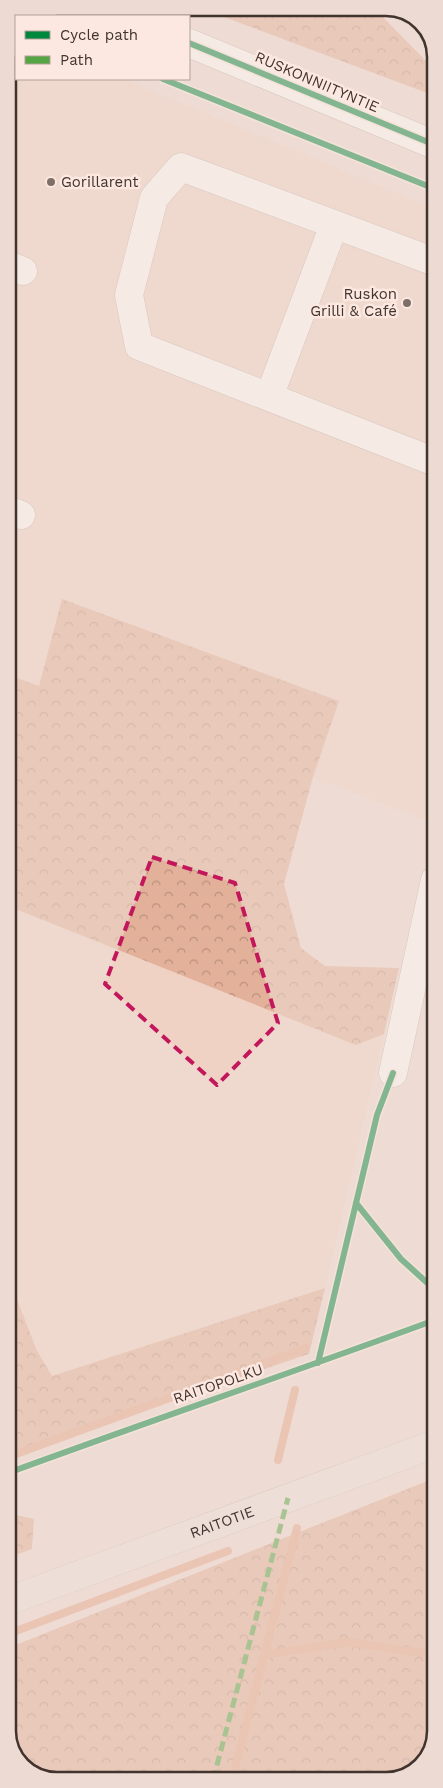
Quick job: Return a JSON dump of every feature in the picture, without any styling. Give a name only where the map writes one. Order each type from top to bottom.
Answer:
[{"type":"main road","name":"RAITOTIE","points":[[16,1598],[427,1447]]},
{"type":"street","name":"RUSKONNIITYNTIE","points":[[190,43],[427,142]]},
{"type":"street","points":[[427,259],[181,167],[154,198],[129,295],[139,346],[268,397],[427,454]]},
{"type":"street","points":[[268,397],[334,224]]},
{"type":"street","points":[[393,1073],[427,917]]},
{"type":"highlighted area","points":[[152,857],[235,883],[278,1023],[217,1085],[105,984]]},
{"type":"shaded area","points":[[16,80],[126,80],[427,206],[427,821],[313,777],[339,701],[62,599],[39,686],[16,678]]},
{"type":"shaded area","points":[[16,909],[356,1045],[384,1034],[325,1288],[52,1376],[37,1351],[16,1297]]},
{"type":"green space","points":[[221,16],[382,16],[427,62],[427,93]]},
{"type":"green space","points":[[62,599],[339,701],[313,777],[284,884],[301,948],[325,966],[399,968],[384,1034],[356,1045],[16,909],[16,678],[39,686]]},
{"type":"green space","points":[[325,1288],[309,1354],[16,1457],[16,1297],[37,1351],[52,1376]]},
{"type":"green space","points":[[427,1481],[427,1731],[425,1744],[418,1756],[409,1765],[401,1769],[386,1772],[55,1772],[42,1769],[30,1762],[18,1744],[16,1731],[16,1645]]},
{"type":"green space","points":[[16,1515],[34,1519],[32,1549],[16,1555]]},
{"type":"waterway","points":[[16,1454],[306,1348]]},
{"type":"waterway","points":[[278,1460],[295,1390]]},
{"type":"waterway","points":[[234,1772],[297,1528]]},
{"type":"waterway","points":[[16,1631],[228,1551]]},
{"type":"waterway","points":[[264,1655],[349,1642],[427,1654]]},
{"type":"marked path","points":[[215,1772],[288,1498]]},
{"type":"cycle path","points":[[190,43],[427,142]]},
{"type":"cycle path","points":[[165,80],[427,186]]},
{"type":"cycle path","points":[[318,1363],[377,1115],[393,1073]]},
{"type":"cycle path","points":[[356,1203],[401,1259],[427,1283]]},
{"type":"cycle path","name":"RAITOPOLKU","points":[[16,1470],[427,1323]]},
{"type":"place","name":"Gorillarent","points":[[51,182]]},
{"type":"place","name":"Ruskon Grilli & Café","points":[[407,303]]}]
